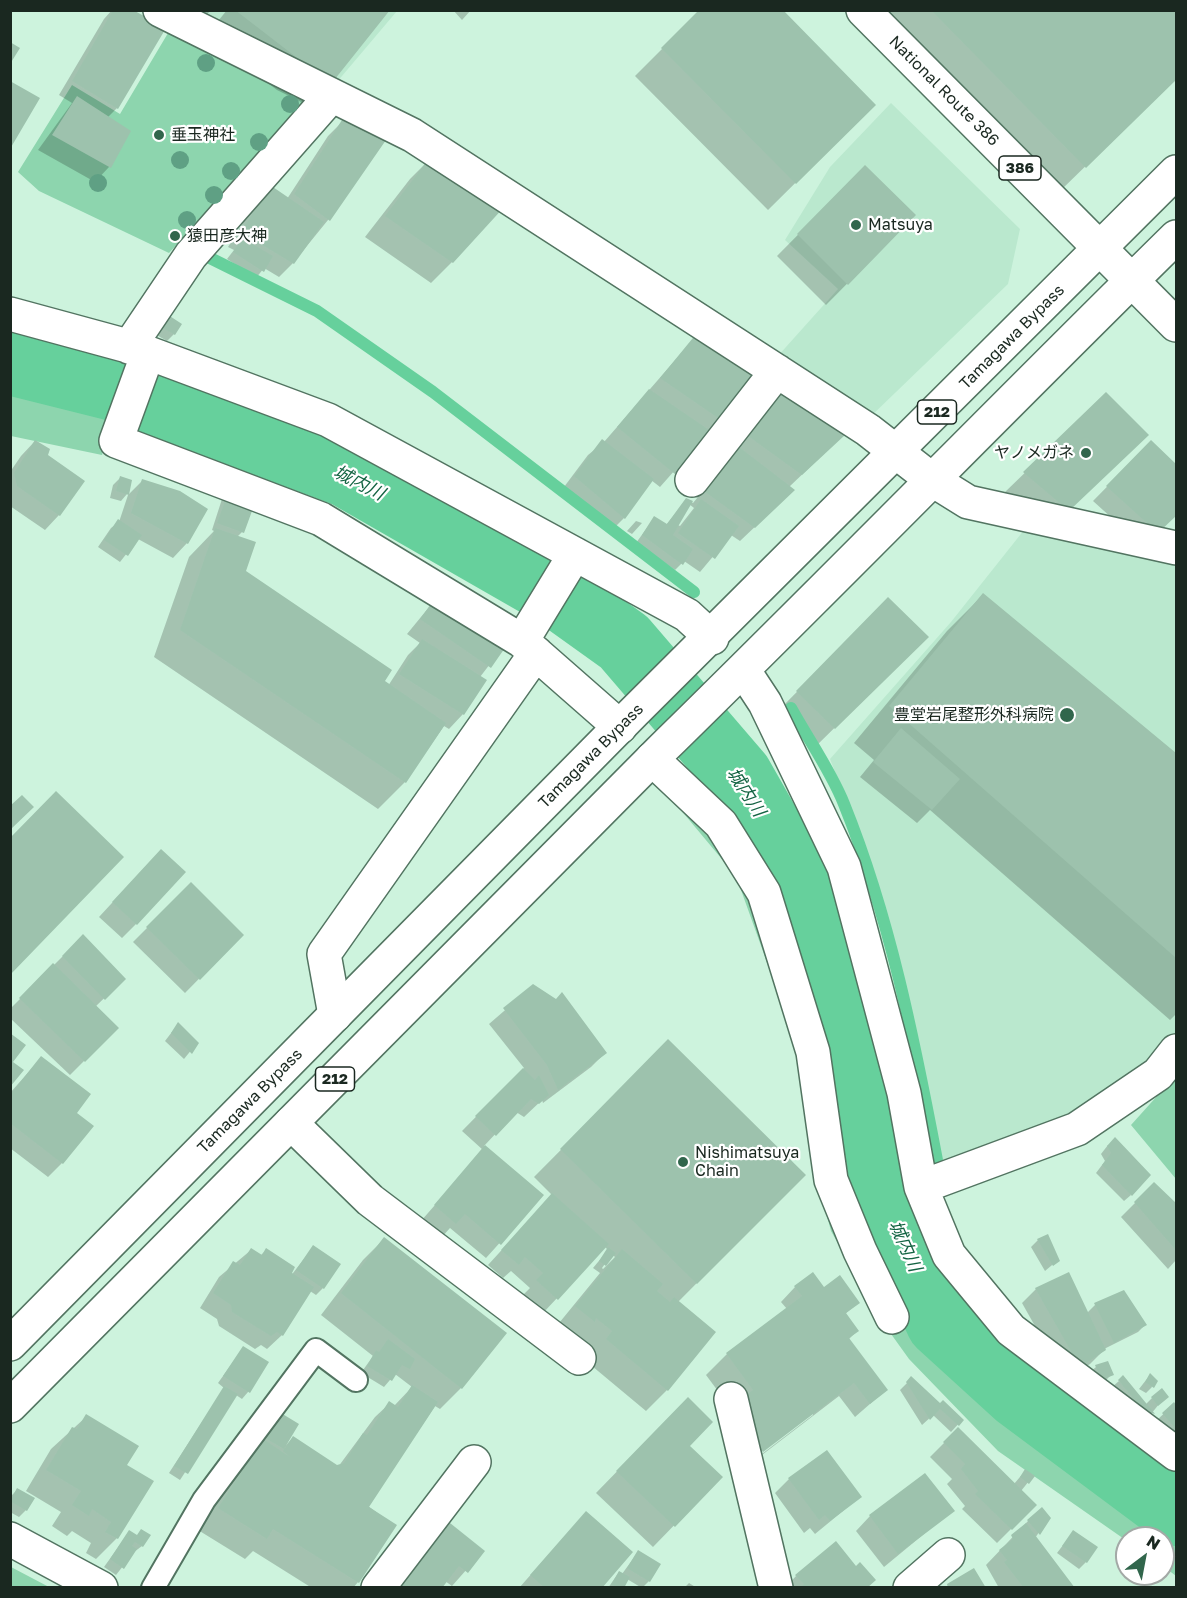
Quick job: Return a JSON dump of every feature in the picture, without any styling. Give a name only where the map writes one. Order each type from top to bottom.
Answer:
[{"type":"main road","points":[[160,10],[412,135],[777,371],[896,452],[931,479],[968,502],[1176,548]]},
{"type":"main road","name":"National Route 386","points":[[863,10],[1176,326]]},
{"type":"main road","points":[[331,96],[191,255],[138,350],[116,441],[321,519],[529,647],[627,720]]},
{"type":"main road","name":"Tamagawa Bypass","points":[[10,1344],[627,720],[1176,172]]},
{"type":"main road","name":"212","points":[[10,1406],[655,756],[736,678],[931,479],[1176,237]]},
{"type":"main road","points":[[10,314],[138,350],[328,420],[687,615],[704,645]]},
{"type":"main road","points":[[692,480],[777,371]]},
{"type":"main road","points":[[335,1015],[324,954],[529,647],[575,554]]},
{"type":"main road","points":[[736,678],[765,703],[844,867],[904,1093],[921,1187],[949,1256],[1011,1330],[1176,1454]]},
{"type":"main road","points":[[655,756],[721,824],[764,892],[813,1052],[831,1180],[860,1251],[892,1317]]},
{"type":"main road","points":[[921,1187],[1077,1129],[1158,1074],[1176,1051]]},
{"type":"main road","points":[[291,1123],[370,1200],[579,1358]]},
{"type":"main road","points":[[731,1399],[776,1587]]},
{"type":"main road","points":[[378,1587],[474,1462]]},
{"type":"main road","points":[[10,1539],[101,1587]]},
{"type":"main road","points":[[910,1587],[948,1555]]},
{"type":"lane","points":[[153,1587],[204,1500],[316,1350],[357,1380]]},
{"type":"shaded area","points":[[176,11],[397,11],[331,89]]},
{"type":"shaded area","name":"垂玉神社","points":[[171,28],[309,99],[169,253],[39,191],[18,172],[72,85],[120,114]]},
{"type":"shaded area","points":[[891,103],[1020,229],[1008,284],[868,419],[777,357],[838,289],[785,240],[830,167]]},
{"type":"shaded area","points":[[10,387],[113,415],[102,455],[11,436]]},
{"type":"shaded area","points":[[1032,520],[1176,552],[1176,1043],[1074,1125],[944,1170],[877,880],[830,759],[951,622]]},
{"type":"shaded area","points":[[715,777],[780,890],[841,1045],[853,1172],[919,1312],[998,1396],[1163,1526],[1115,1526],[1115,1533],[998,1451],[909,1359],[881,1320],[831,1231],[812,1160],[798,1049],[736,876],[680,809]]},
{"type":"shaded area","points":[[1176,1075],[1176,1179],[1131,1125]]},
{"type":"shaded area","points":[[1175,1535],[1176,1536],[1175,1575]]},
{"type":"shaded area","points":[[11,1567],[49,1587],[11,1587]]},
{"type":"building","points":[[113,10],[133,10],[166,28],[118,109],[72,81]]},
{"type":"building","points":[[235,10],[390,10],[335,79],[305,64]]},
{"type":"building","points":[[699,10],[783,10],[876,105],[796,184],[661,48]]},
{"type":"building","points":[[931,10],[1176,10],[1176,80],[1086,168]]},
{"type":"building","points":[[10,42],[20,48],[10,64]]},
{"type":"building","points":[[10,81],[40,98],[10,149]]},
{"type":"building","points":[[77,96],[131,131],[111,168],[52,135]]},
{"type":"building","points":[[342,120],[386,140],[330,221],[294,194]]},
{"type":"building","points":[[431,156],[505,206],[453,263],[385,216]]},
{"type":"building","name":"Matsuya","points":[[865,165],[916,215],[848,285],[797,234]]},
{"type":"building","points":[[270,185],[324,222],[294,264],[241,232]]},
{"type":"building","points":[[242,238],[273,256],[264,272],[233,252]]},
{"type":"building","points":[[162,311],[182,324],[175,335],[156,324]]},
{"type":"building","points":[[697,333],[756,374],[721,420],[660,378]]},
{"type":"building","points":[[782,386],[845,435],[802,475],[744,433]]},
{"type":"building","points":[[649,389],[712,432],[675,474],[617,427]]},
{"type":"building","name":"ヤノメガネ","points":[[1106,392],[1149,435],[1069,511],[1023,472]]},
{"type":"building","points":[[602,439],[654,479],[625,519],[574,476]]},
{"type":"building","points":[[35,440],[50,449],[48,455],[85,481],[60,516],[17,486],[14,473]]},
{"type":"building","points":[[1151,440],[1176,464],[1176,516],[1158,533],[1106,486]]},
{"type":"building","points":[[739,447],[795,490],[755,528],[704,491]]},
{"type":"building","points":[[120,476],[132,480],[129,495],[116,491]]},
{"type":"building","points":[[142,479],[180,491],[208,509],[188,544],[131,513]]},
{"type":"building","points":[[229,490],[256,500],[244,533],[217,523]]},
{"type":"building","points":[[686,498],[693,501],[673,535],[693,549],[683,565],[642,535],[654,516],[667,524]]},
{"type":"building","points":[[701,499],[739,526],[715,559],[678,533]]},
{"type":"building","points":[[118,519],[142,535],[128,556],[104,540]]},
{"type":"building","points":[[215,528],[256,542],[246,571],[392,670],[385,681],[446,723],[406,783],[180,630]]},
{"type":"building","points":[[439,593],[509,642],[491,668],[420,619]]},
{"type":"building","points":[[983,593],[1176,753],[1176,958],[889,706]]},
{"type":"building","points":[[888,597],[929,637],[835,729],[796,691]]},
{"type":"building","points":[[422,639],[487,680],[464,715],[399,674]]},
{"type":"building","points":[[901,728],[960,779],[932,810],[873,762]]},
{"type":"building","points":[[56,791],[124,857],[10,975],[10,838]]},
{"type":"building","points":[[22,795],[34,807],[10,830],[10,806]]},
{"type":"building","points":[[161,849],[186,872],[137,925],[112,902]]},
{"type":"building","points":[[191,882],[244,935],[200,980],[146,927]]},
{"type":"building","points":[[83,934],[126,979],[105,1000],[62,956]]},
{"type":"building","points":[[53,963],[119,1028],[85,1062],[19,998]]},
{"type":"building","points":[[533,984],[556,999],[562,992],[607,1053],[558,1090],[547,1065],[503,1008]]},
{"type":"building","points":[[178,1022],[199,1043],[192,1054],[171,1033]]},
{"type":"building","points":[[10,1033],[26,1045],[13,1062],[24,1070],[10,1087]]},
{"type":"building","name":"Nishimatsuya Chain","points":[[668,1039],[806,1175],[697,1284],[560,1149]]},
{"type":"building","points":[[41,1056],[91,1094],[77,1113],[94,1126],[63,1164],[10,1123],[10,1095]]},
{"type":"building","points":[[523,1068],[535,1080],[539,1075],[549,1095],[539,1104],[531,1099],[496,1136],[475,1116]]},
{"type":"building","points":[[1115,1137],[1151,1175],[1132,1196],[1102,1165],[1111,1153],[1107,1146]]},
{"type":"building","points":[[485,1145],[544,1195],[501,1245],[465,1214],[456,1224],[434,1205]]},
{"type":"building","points":[[1154,1182],[1176,1203],[1176,1250],[1134,1202]]},
{"type":"building","points":[[552,1193],[609,1244],[558,1300],[536,1280],[543,1273],[525,1257],[519,1265],[501,1250]]},
{"type":"building","points":[[1048,1234],[1060,1261],[1053,1266],[1037,1239]]},
{"type":"building","points":[[384,1237],[507,1333],[462,1389],[341,1293]]},
{"type":"building","points":[[313,1245],[341,1264],[324,1289],[296,1270]]},
{"type":"building","points":[[608,1247],[616,1253],[606,1266],[599,1261]]},
{"type":"building","points":[[251,1248],[262,1255],[266,1248],[295,1267],[292,1273],[314,1287],[283,1336],[277,1332],[271,1336],[232,1312],[231,1305],[213,1293],[233,1261],[240,1265]]},
{"type":"building","points":[[622,1249],[663,1284],[657,1291],[670,1302],[674,1297],[716,1332],[668,1391],[606,1339],[612,1331],[596,1318],[595,1322],[575,1306]]},
{"type":"building","points":[[813,1272],[824,1287],[840,1275],[860,1303],[846,1313],[859,1331],[849,1338],[888,1390],[870,1404],[854,1383],[763,1452],[746,1429],[740,1399],[753,1390],[726,1353],[802,1296],[794,1286]]},
{"type":"building","points":[[1069,1272],[1106,1350],[1086,1363],[1072,1353],[1035,1288]]},
{"type":"building","points":[[1124,1290],[1147,1325],[1114,1343],[1094,1303]]},
{"type":"building","points":[[388,1339],[415,1359],[410,1369],[402,1365],[392,1381],[367,1366],[376,1350],[379,1352]]},
{"type":"building","points":[[243,1346],[269,1362],[250,1393],[223,1376]]},
{"type":"building","points":[[1108,1361],[1114,1375],[1101,1380],[1095,1365]]},
{"type":"building","points":[[1150,1373],[1158,1381],[1154,1388],[1145,1382]]},
{"type":"building","points":[[1123,1375],[1155,1414],[1143,1410],[1118,1380]]},
{"type":"building","points":[[911,1376],[940,1403],[943,1400],[964,1420],[959,1426],[940,1409],[930,1420],[906,1382]]},
{"type":"building","points":[[412,1385],[438,1402],[369,1507],[397,1525],[359,1583],[273,1529],[267,1539],[218,1508],[263,1439],[290,1457],[283,1451],[293,1436],[337,1465],[344,1463],[363,1433],[367,1435],[389,1401],[398,1407]]},
{"type":"building","points":[[224,1386],[238,1394],[188,1474],[174,1466]]},
{"type":"building","points":[[1162,1388],[1169,1397],[1158,1406],[1151,1397]]},
{"type":"building","points":[[688,1397],[713,1422],[690,1446],[723,1477],[675,1527],[616,1471]]},
{"type":"building","points":[[1174,1402],[1176,1405],[1176,1429],[1162,1413]]},
{"type":"building","points":[[276,1410],[299,1424],[284,1449],[260,1435]]},
{"type":"building","points":[[86,1414],[139,1446],[127,1465],[154,1481],[118,1539],[105,1532],[111,1522],[92,1509],[89,1516],[72,1505],[81,1491],[46,1470],[72,1427],[77,1429]]},
{"type":"building","points":[[958,1427],[1037,1505],[1012,1530],[975,1494],[978,1491],[961,1469],[965,1464],[943,1442]]},
{"type":"building","points":[[827,1450],[862,1497],[830,1521],[825,1515],[819,1520],[788,1478]]},
{"type":"building","points":[[1025,1469],[1035,1476],[1029,1484],[1020,1477]]},
{"type":"building","points":[[925,1473],[955,1511],[898,1554],[869,1515]]},
{"type":"building","points":[[17,1488],[35,1498],[27,1511],[10,1501]]},
{"type":"building","points":[[1042,1507],[1051,1518],[1040,1535],[1027,1520]]},
{"type":"building","points":[[586,1511],[633,1552],[602,1588],[545,1588],[530,1575]]},
{"type":"building","points":[[445,1519],[485,1551],[468,1573],[459,1566],[442,1588],[390,1588]]},
{"type":"building","points":[[1026,1523],[1075,1588],[1024,1588],[1004,1562],[1007,1560],[999,1550],[1013,1539],[1011,1535]]},
{"type":"building","points":[[141,1529],[151,1535],[143,1547],[135,1542],[132,1546],[137,1549],[124,1569],[110,1559],[129,1530],[137,1535]]},
{"type":"building","points":[[1073,1530],[1098,1547],[1087,1563],[1062,1546]]},
{"type":"building","points":[[836,1541],[856,1566],[860,1562],[876,1580],[867,1588],[800,1588],[804,1584],[795,1575]]},
{"type":"building","points":[[638,1550],[661,1564],[650,1582],[627,1568]]},
{"type":"building","points":[[974,1568],[986,1588],[948,1588],[947,1584]]},
{"type":"building","points":[[619,1571],[630,1577],[624,1588],[611,1585]]},
{"type":"waterway","points":[[210,258],[317,311],[433,392],[694,592]]},
{"type":"waterway","name":"城内川","points":[[10,361],[114,387],[346,473],[557,594],[624,642],[739,776],[793,871],[858,1030],[890,1216],[940,1323],[1019,1395],[1176,1512]]},
{"type":"waterway","points":[[791,708],[839,792],[875,891],[910,1024],[937,1160]]},
{"type":"place","name":"垂玉神社","points":[[159,135]]},
{"type":"place","name":"Matsuya","points":[[856,225]]},
{"type":"place","name":"猿田彦大神","points":[[175,236]]},
{"type":"place","name":"ヤノメガネ","points":[[1086,453]]},
{"type":"place","name":"豊堂岩尾整形外科病院","points":[[1067,715]]},
{"type":"place","name":"Nishimatsuya Chain","points":[[683,1162]]}]
